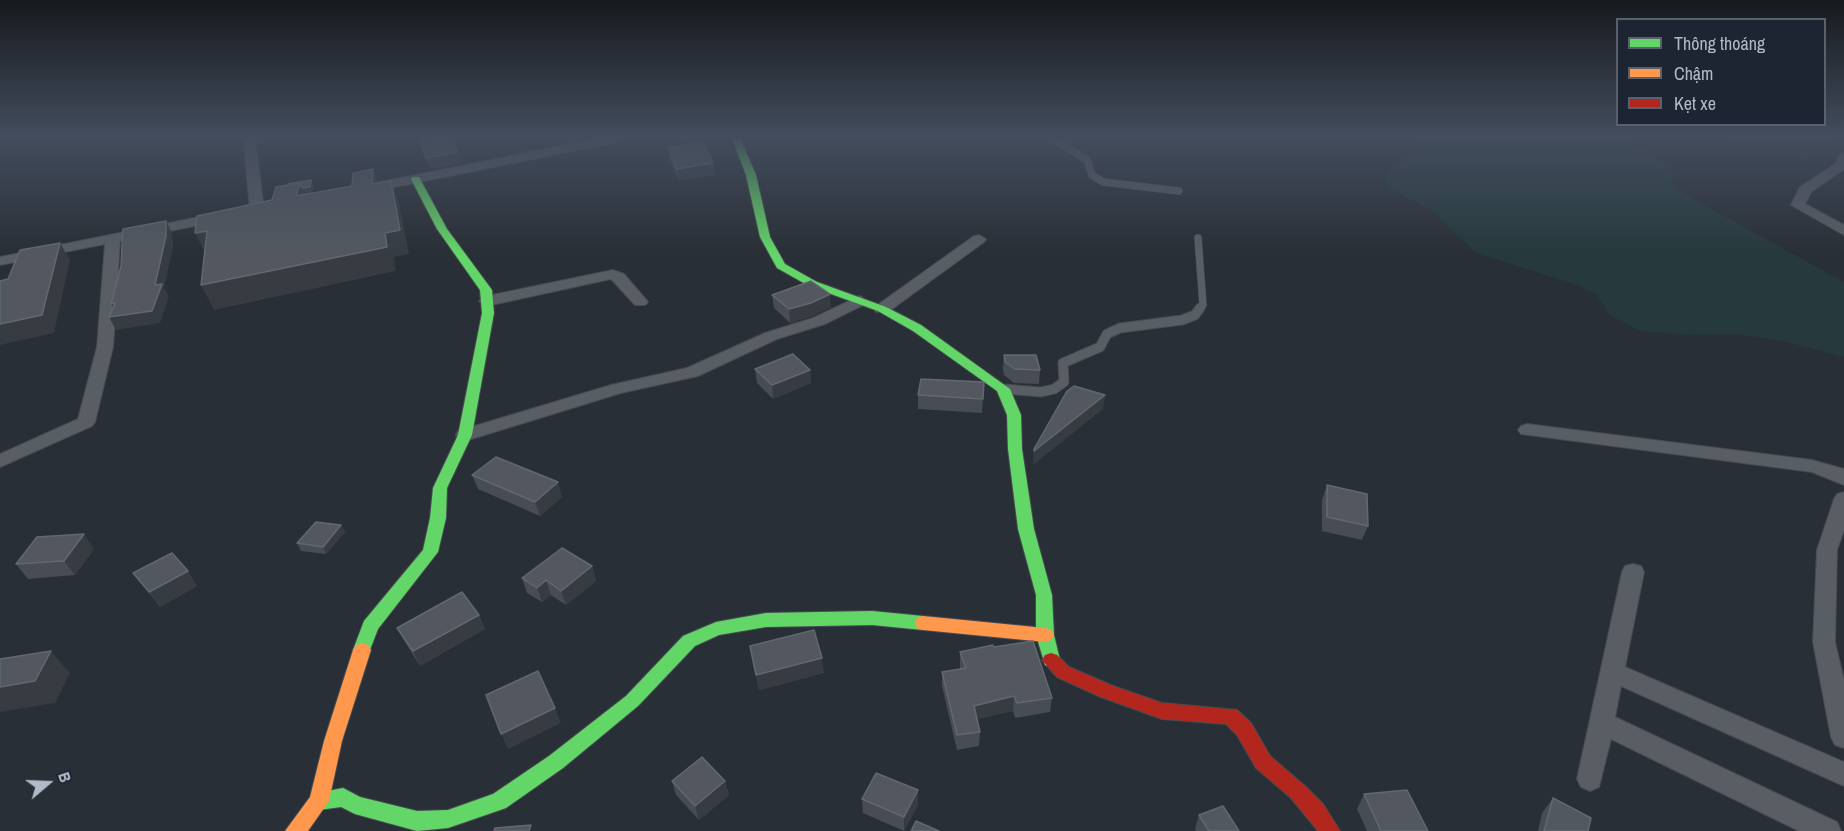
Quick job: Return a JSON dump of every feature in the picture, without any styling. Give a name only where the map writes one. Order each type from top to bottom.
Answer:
[{"type":"street","points":[[0,261],[252,211],[252,177]]},
{"type":"street","points":[[359,190],[431,177]]},
{"type":"street","points":[[751,177],[765,237],[781,266],[813,284],[882,309],[917,328],[1003,389],[1014,415],[1015,449],[1026,530],[1044,595],[1045,635],[1051,661],[1063,672],[1107,692],[1162,711],[1230,716],[1244,729],[1263,762],[1316,811],[1330,831]]},
{"type":"street","points":[[1824,177],[1805,190],[1798,206],[1844,231]]},
{"type":"street","points":[[295,831],[319,801],[333,741],[370,626],[430,552],[438,518],[440,488],[465,435],[488,313],[486,290],[442,229],[416,180]]},
{"type":"street","points":[[0,461],[86,422],[105,347],[112,238]]},
{"type":"street","points":[[882,309],[979,239]]},
{"type":"street","points":[[487,301],[613,274],[619,277],[640,302]]},
{"type":"street","points":[[465,435],[617,389],[692,372],[771,336],[819,321],[860,301]]},
{"type":"street","points":[[1527,430],[1812,466],[1834,472],[1844,478]]},
{"type":"street","points":[[1844,499],[1827,550],[1824,642],[1844,737]]},
{"type":"street","points":[[1590,779],[1633,572]]},
{"type":"street","points":[[319,801],[343,797],[355,805],[417,821],[448,819],[499,801],[556,762],[632,701],[688,641],[716,629],[766,620],[872,618],[1045,635]]},
{"type":"street","points":[[1613,672],[1844,774]]},
{"type":"street","points":[[1602,723],[1827,831]]},
{"type":"lane","points":[[1095,177],[1103,182],[1179,191]]},
{"type":"lane","points":[[1003,389],[1041,392],[1054,389],[1064,382],[1063,363],[1100,347],[1107,334],[1120,328],[1182,320],[1196,315],[1203,305],[1198,238]]},
{"type":"shaded area","points":[[1386,177],[1672,177],[1670,182],[1693,199],[1844,282],[1844,357],[1782,341],[1736,334],[1691,335],[1640,331],[1610,315],[1596,294],[1574,284],[1476,253],[1430,209],[1387,188]]},
{"type":"building","points":[[353,177],[372,177],[372,184],[391,181],[400,230],[385,233],[387,247],[201,285],[207,231],[195,233],[197,216],[272,200],[276,187],[300,183],[296,196],[352,186]]},
{"type":"building","points":[[311,180],[310,187],[302,188],[300,183],[287,185],[288,184]]},
{"type":"building","points":[[166,221],[166,236],[155,285],[162,284],[152,311],[109,317],[115,303],[111,304],[121,266],[123,229]]},
{"type":"building","points":[[60,243],[42,315],[0,324],[0,281],[8,279],[20,250]]},
{"type":"building","points":[[811,281],[830,294],[811,303],[789,309],[772,295]]},
{"type":"building","points":[[793,354],[810,370],[772,385],[755,369]]},
{"type":"building","points":[[1004,355],[1036,355],[1040,370],[1015,369],[1005,362]]},
{"type":"building","points":[[921,379],[984,382],[983,399],[918,395]]},
{"type":"building","points":[[1074,386],[1105,395],[1034,451],[1067,391]]},
{"type":"building","points":[[496,457],[558,482],[535,502],[472,475]]},
{"type":"building","points":[[1327,485],[1367,494],[1368,526],[1327,517]]},
{"type":"building","points":[[316,522],[341,525],[323,547],[297,543]]},
{"type":"building","points":[[84,534],[64,561],[16,564],[37,537]]},
{"type":"building","points":[[562,548],[592,566],[561,591],[546,580],[537,588],[522,578]]},
{"type":"building","points":[[172,553],[188,571],[149,592],[133,573]]},
{"type":"building","points":[[462,592],[479,615],[413,651],[397,628]]},
{"type":"building","points":[[814,630],[822,658],[756,675],[750,646]]},
{"type":"building","points":[[1033,641],[1052,698],[1017,703],[1014,696],[974,706],[980,732],[957,735],[942,672],[966,668],[960,652],[993,645],[994,647]]},
{"type":"building","points":[[51,651],[35,681],[0,687],[0,659]]},
{"type":"building","points":[[538,671],[555,708],[501,734],[486,695]]},
{"type":"building","points":[[702,757],[725,781],[695,806],[672,781]]},
{"type":"building","points":[[876,773],[918,790],[904,817],[862,799]]},
{"type":"building","points":[[1407,790],[1428,831],[1381,831],[1364,794]]},
{"type":"building","points":[[1553,798],[1591,818],[1588,831],[1544,831]]},
{"type":"building","points":[[1223,806],[1239,831],[1209,831],[1199,815]]},
{"type":"building","points":[[916,821],[939,831],[911,831]]},
{"type":"building","points":[[531,825],[529,831],[494,831],[495,828]]},
{"type":"traffic: fast","points":[[751,177],[765,237],[781,266],[813,284],[882,309],[917,328],[1003,389],[1014,415],[1015,449],[1026,529],[1044,595],[1045,635],[1051,660]]},
{"type":"traffic: fast","points":[[362,650],[370,626],[430,552],[438,518],[440,488],[465,435],[488,313],[486,290],[442,229],[416,179]]},
{"type":"traffic: fast","points":[[319,801],[343,797],[355,805],[417,821],[448,819],[499,801],[556,762],[632,701],[689,641],[716,629],[766,620],[872,618],[923,623]]},
{"type":"traffic: slow","points":[[923,623],[1045,635]]},
{"type":"traffic: slow","points":[[295,831],[319,801],[333,741],[362,650]]},
{"type":"traffic: jam","points":[[1051,660],[1063,672],[1107,692],[1162,711],[1230,716],[1244,729],[1263,762],[1298,792],[1316,811],[1330,831]]}]
